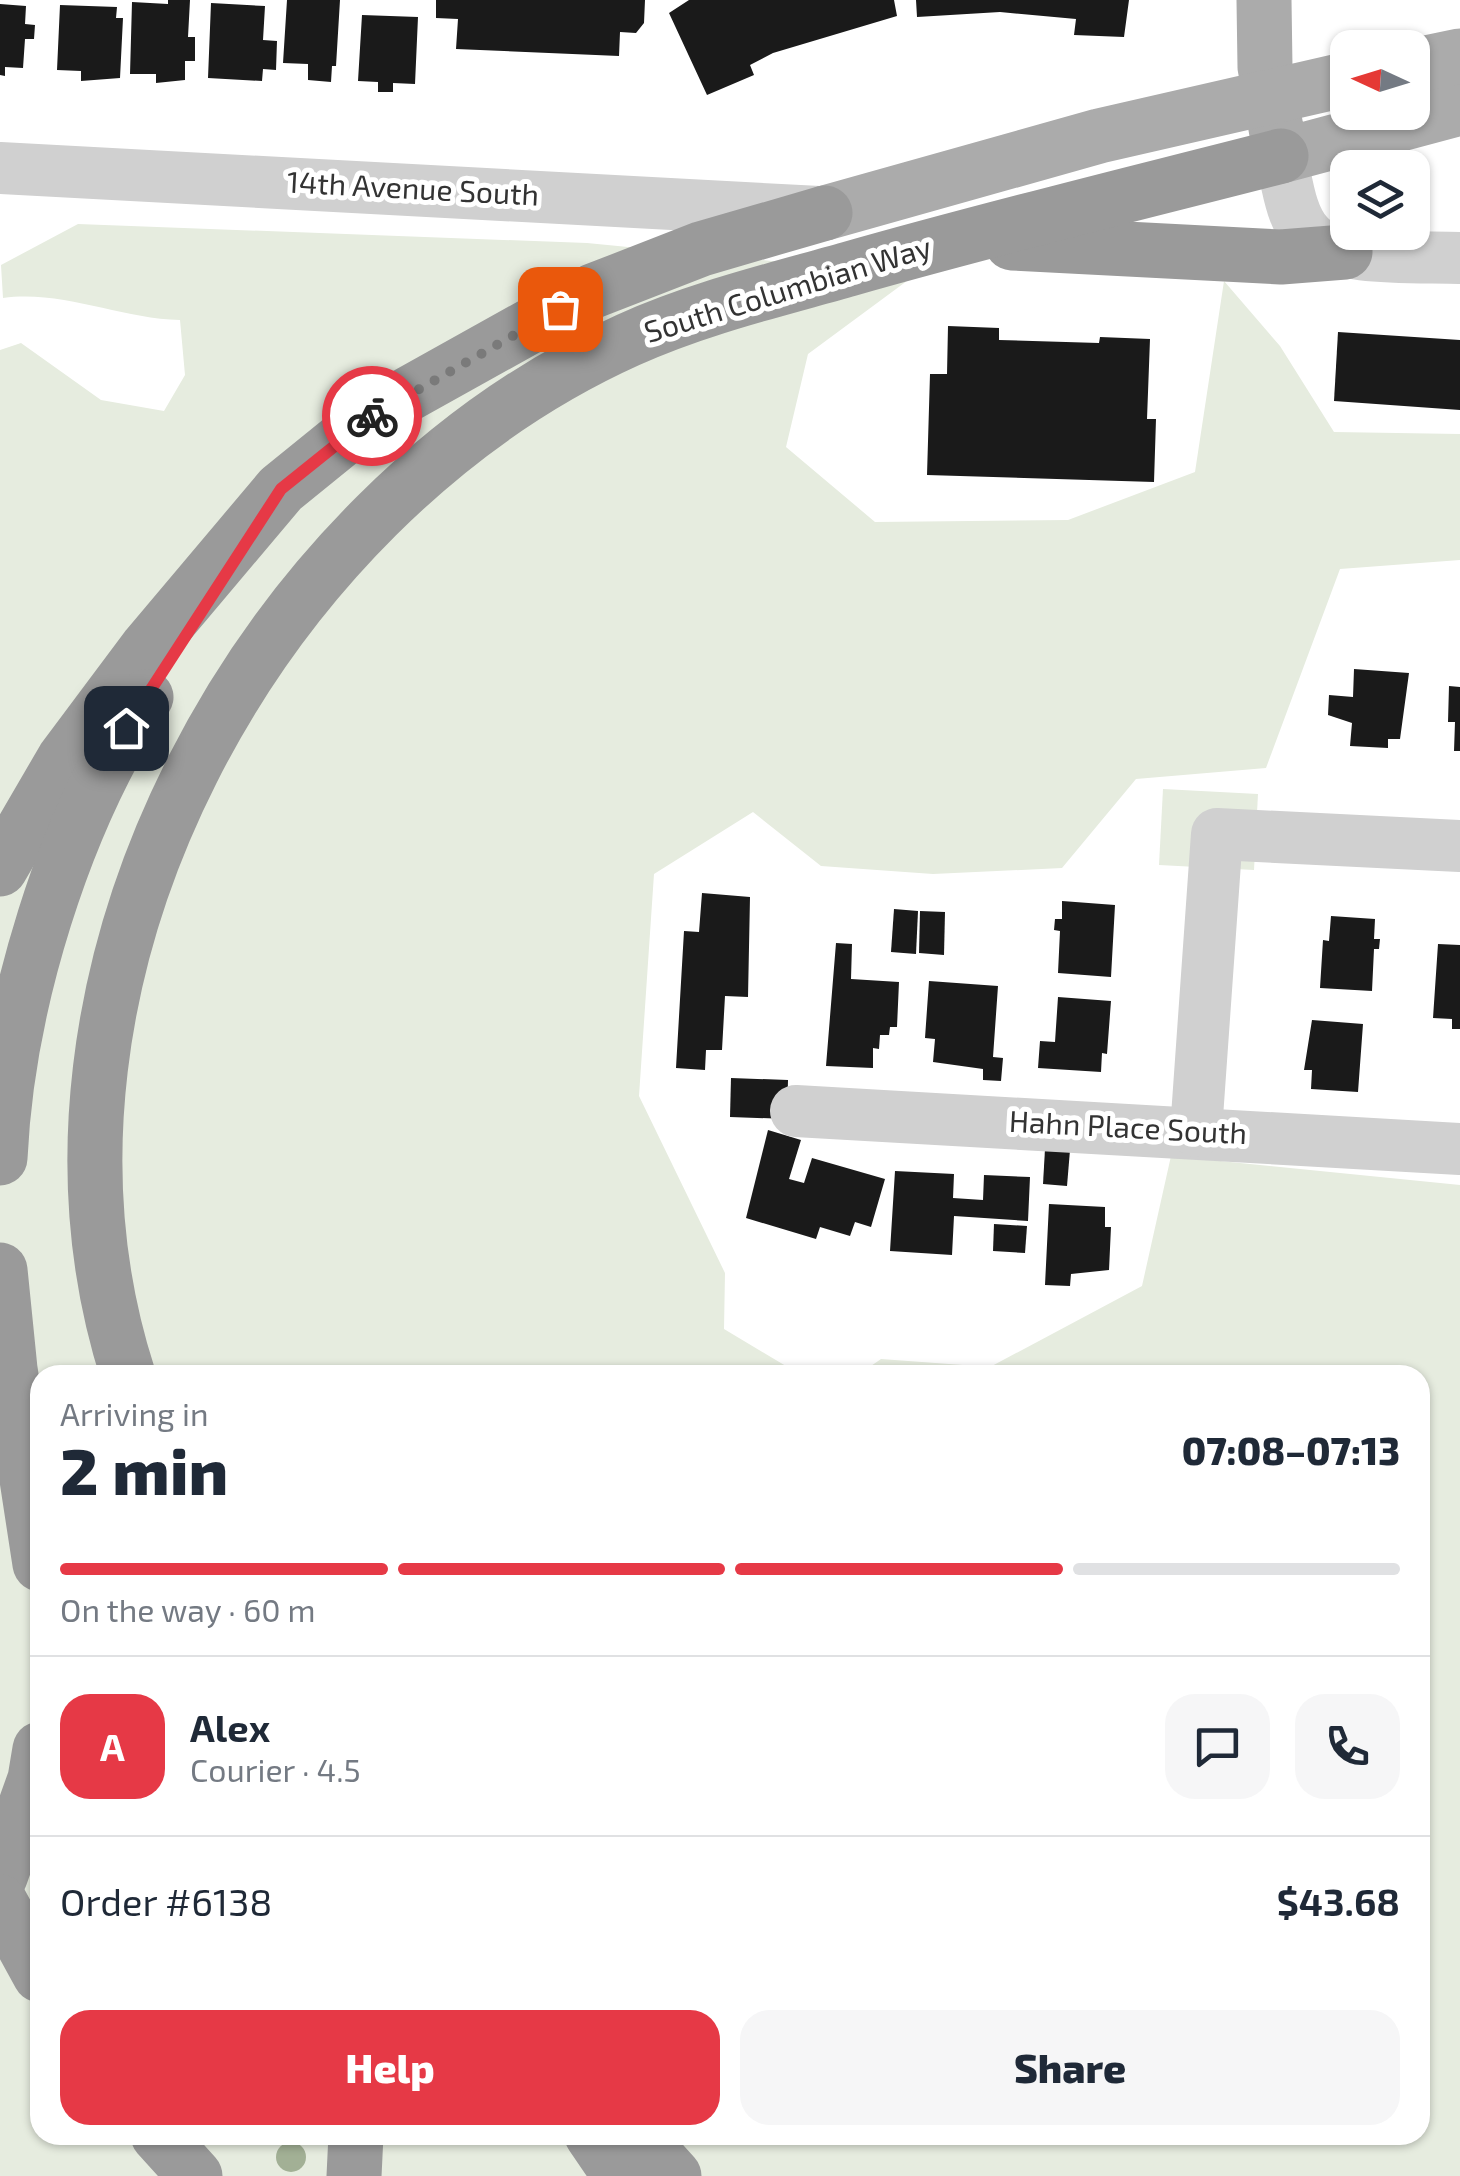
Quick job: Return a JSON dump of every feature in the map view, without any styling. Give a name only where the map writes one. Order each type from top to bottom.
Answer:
[{"type":"highway","name":"South Columbian Way","points":[[126,1365],[102,1260],[90,1157],[111,994],[156,847],[191,770],[231,700],[318,573],[422,471],[483,424],[564,374],[672,322],[934,244],[1281,156]]},
{"type":"highway","name":"South Columbian Way","points":[[281,489],[376,412],[593,291],[701,249],[825,213]]},
{"type":"highway","points":[[934,244],[1097,245],[1280,257],[1345,252]]},
{"type":"highway","points":[[0,869],[64,760],[147,648],[281,489]]},
{"type":"highway","points":[[0,1158],[19,1020],[37,945],[79,831],[126,728],[281,489]]},
{"type":"highway","points":[[90,1157],[91,1306],[97,1365]]},
{"type":"highway","points":[[0,1270],[30,1490]]},
{"type":"highway","points":[[0,1878],[30,1791]]},
{"type":"highway","points":[[0,1902],[30,1956]]},
{"type":"highway","points":[[149,2145],[170,2176]]},
{"type":"highway","points":[[167,2145],[195,2176]]},
{"type":"highway","points":[[354,2176],[356,2145]]},
{"type":"highway","points":[[599,2145],[620,2176]]},
{"type":"highway","points":[[646,2145],[674,2176]]},
{"type":"main road","points":[[1264,0],[1269,95],[1281,156]]},
{"type":"main road","points":[[1430,62],[1460,56]]},
{"type":"main road","name":"South Columbian Way","points":[[825,213],[1099,136],[1330,83]]},
{"type":"main road","name":"South Columbian Way","points":[[1281,156],[1460,108]]},
{"type":"street","points":[[1281,156],[1301,225],[1317,242],[1345,252],[1460,258]]},
{"type":"street","name":"14th Avenue South","points":[[0,168],[825,213]]},
{"type":"street","points":[[1196,1131],[1217,834],[1460,846]]},
{"type":"street","name":"Hahn Place South","points":[[796,1111],[1460,1149]]},
{"type":"shaded area","points":[[78,224],[587,243],[915,275],[808,354],[786,447],[875,522],[1068,520],[1195,472],[1224,281],[1280,346],[1334,432],[1460,434],[1460,560],[1340,569],[1266,768],[1136,779],[1062,868],[933,874],[821,866],[753,812],[654,874],[639,1096],[725,1273],[724,1329],[784,1365],[30,1365],[30,2145],[1430,2145],[1430,1365],[994,1365],[1142,1286],[1171,1156],[1460,1185],[1460,2176],[0,2176],[0,350],[21,343],[101,400],[164,411],[185,375],[180,320],[48,298],[3,298],[1,265]]},
{"type":"shaded area","points":[[1163,789],[1258,794],[1254,870],[1159,865]]},
{"type":"shaded area","points":[[881,1359],[963,1365],[872,1365]]},
{"type":"building","points":[[168,0],[190,0],[188,37],[195,37],[195,61],[185,61],[185,80],[156,83],[156,74],[130,74],[132,2],[168,4]]},
{"type":"building","points":[[287,0],[340,0],[336,66],[332,66],[331,82],[308,80],[308,64],[283,63]]},
{"type":"building","points":[[436,0],[645,0],[644,23],[636,33],[620,32],[619,56],[456,49],[458,19],[436,18]]},
{"type":"building","points":[[689,0],[894,0],[897,16],[773,53],[750,65],[754,75],[707,95],[669,13]]},
{"type":"building","points":[[916,0],[1129,0],[1124,37],[1074,35],[1076,19],[1000,12],[917,17]]},
{"type":"building","points":[[211,3],[265,6],[263,40],[277,41],[276,70],[263,69],[262,81],[208,78]]},
{"type":"building","points":[[0,4],[26,6],[25,24],[35,25],[34,39],[25,39],[23,68],[5,67],[5,76],[0,75]]},
{"type":"building","points":[[60,5],[117,7],[116,18],[123,18],[120,78],[81,81],[81,71],[57,70]]},
{"type":"building","points":[[362,15],[418,17],[415,84],[393,83],[393,92],[378,92],[378,82],[358,81]]},
{"type":"building","points":[[948,326],[999,328],[999,340],[1099,343],[1100,337],[1150,339],[1147,419],[1156,419],[1154,482],[927,475],[930,374],[947,374]]},
{"type":"building","points":[[1338,332],[1460,340],[1460,410],[1334,401]]},
{"type":"building","points":[[1354,669],[1409,673],[1400,739],[1388,739],[1388,748],[1350,746],[1352,723],[1328,715],[1329,695],[1353,697]]},
{"type":"building","points":[[1449,686],[1460,687],[1460,751],[1454,751],[1455,722],[1448,722]]},
{"type":"building","points":[[702,893],[750,897],[748,997],[725,996],[722,1050],[706,1050],[705,1070],[676,1068],[684,931],[699,932]]},
{"type":"building","points":[[1062,901],[1115,905],[1111,977],[1058,973],[1060,931],[1054,930],[1055,919],[1062,919]]},
{"type":"building","points":[[894,909],[918,911],[916,954],[891,952]]},
{"type":"building","points":[[920,911],[945,912],[944,955],[919,953]]},
{"type":"building","points":[[1331,916],[1375,919],[1374,939],[1380,939],[1379,949],[1374,949],[1372,991],[1320,988],[1323,940],[1329,941]]},
{"type":"building","points":[[836,943],[852,944],[851,979],[899,982],[897,1027],[890,1027],[889,1035],[880,1035],[879,1049],[873,1048],[873,1068],[826,1066]]},
{"type":"building","points":[[1438,944],[1460,945],[1460,1029],[1452,1029],[1452,1019],[1433,1018]]},
{"type":"building","points":[[929,981],[998,986],[993,1057],[1003,1058],[1001,1081],[983,1080],[983,1069],[933,1062],[935,1039],[925,1038]]},
{"type":"building","points":[[1058,997],[1111,1001],[1107,1054],[1102,1053],[1101,1072],[1038,1068],[1040,1041],[1055,1042]]},
{"type":"building","points":[[1312,1020],[1363,1024],[1358,1092],[1311,1089],[1312,1070],[1304,1070]]},
{"type":"building","points":[[731,1078],[788,1080],[787,1119],[730,1117]]},
{"type":"building","points":[[768,1130],[801,1140],[789,1179],[804,1183],[812,1158],[885,1179],[871,1227],[855,1222],[850,1236],[820,1227],[816,1239],[746,1218]]},
{"type":"building","points":[[1045,1149],[1070,1150],[1067,1186],[1043,1184]]},
{"type":"building","points":[[895,1171],[954,1174],[953,1198],[983,1200],[984,1175],[1030,1177],[1028,1221],[954,1216],[952,1255],[890,1251]]},
{"type":"building","points":[[1049,1204],[1105,1207],[1105,1227],[1111,1227],[1109,1270],[1071,1274],[1070,1286],[1045,1285]]},
{"type":"building","points":[[994,1224],[1027,1226],[1025,1253],[993,1251]]},
{"type":"way so far","points":[[372,416],[560,309]]},
{"type":"route","points":[[126,728],[281,489],[372,416]]}]
